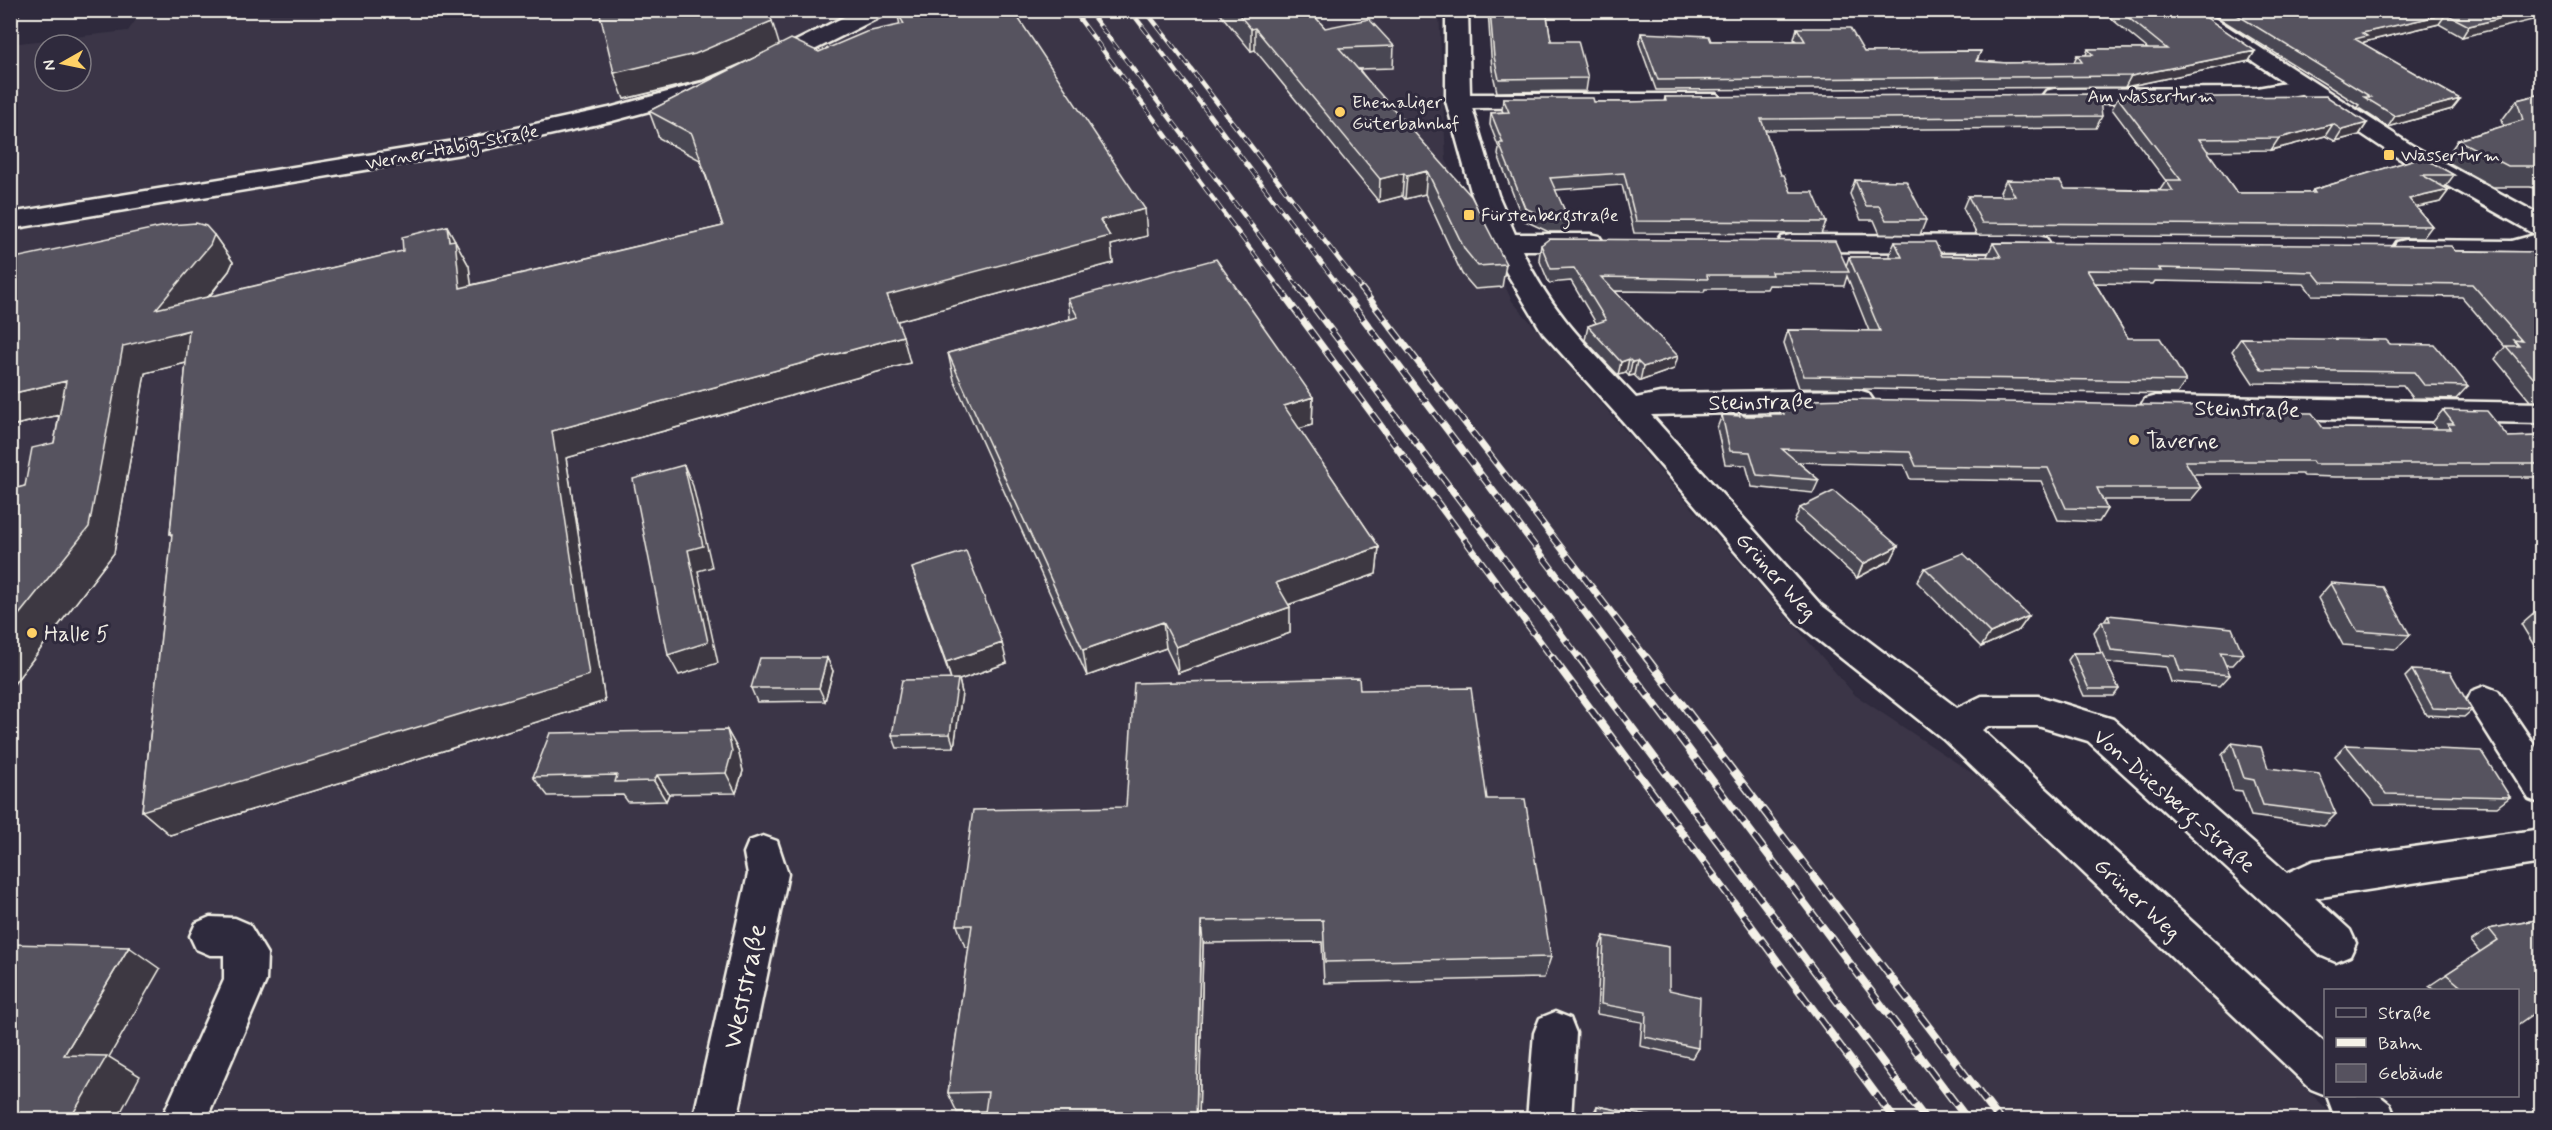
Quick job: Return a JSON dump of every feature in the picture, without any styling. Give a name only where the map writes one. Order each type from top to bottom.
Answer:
[{"type":"street","name":"Werner-Habig-Straße","points":[[10,221],[467,146],[612,114],[712,87],[758,69],[876,10]]},
{"type":"street","name":"Grüner Weg","points":[[1457,10],[1458,101],[1485,195],[1535,302],[1553,327],[1630,410],[1809,614],[1956,728],[2324,1073]]},
{"type":"street","points":[[2186,10],[2404,151],[2541,226]]},
{"type":"street","name":"Am Wasserturm","points":[[2031,97],[2257,95],[2303,87]]},
{"type":"street","points":[[1458,101],[1733,99]]},
{"type":"street","points":[[2384,248],[2513,249],[2541,241]]},
{"type":"street","points":[[1505,242],[1613,242]]},
{"type":"street","points":[[1768,243],[2066,245]]},
{"type":"street","name":"Steinstraße","points":[[1630,410],[1660,403],[1887,401]]},
{"type":"street","name":"Steinstraße","points":[[2130,406],[2541,413]]},
{"type":"street","points":[[2485,701],[2541,788]]},
{"type":"street","name":"Von-Düesberg-Straße","points":[[1956,728],[1982,711],[2038,711],[2100,730],[2336,943]]},
{"type":"street","points":[[2285,895],[2313,879],[2541,846]]},
{"type":"street","name":"Weststraße","points":[[715,1119],[768,874],[763,853]]},
{"type":"street","points":[[183,1119],[245,981],[246,954],[235,937],[210,936]]},
{"type":"street","points":[[1549,1119],[1555,1033]]},
{"type":"street","points":[[2351,1097],[2374,1119]]},
{"type":"shaded area","points":[[143,10],[1439,11],[1446,160],[1512,301],[1855,695],[2002,793],[2337,1119],[11,1119],[10,44],[33,41],[33,93],[93,93],[93,35],[128,31]]},
{"type":"building","points":[[599,10],[768,10],[772,21],[695,54],[614,73]]},
{"type":"building","points":[[904,10],[1013,10],[1145,209],[1100,220],[1110,236],[887,295],[903,336],[552,431],[589,675],[142,811],[172,534],[170,534],[189,330],[123,346],[89,527],[10,626],[10,490],[25,486],[32,448],[54,443],[66,381],[10,394],[10,337],[14,336],[10,333],[10,259],[170,225],[196,223],[206,226],[214,235],[210,245],[156,309],[403,251],[402,237],[447,226],[449,241],[455,240],[460,288],[723,226],[692,134],[649,111],[791,39],[819,52],[866,32],[904,24],[897,12]]},
{"type":"building","points":[[1235,10],[1309,10],[1325,28],[1369,19],[1394,46],[1339,48],[1471,196],[1506,264],[1478,266],[1465,250],[1427,171],[1407,176],[1404,173],[1380,179],[1255,28],[1251,29]]},
{"type":"building","points":[[1490,10],[1546,10],[1551,41],[1578,41],[1588,78],[1499,79],[1494,57]]},
{"type":"building","points":[[2119,10],[2195,10],[2255,51],[2131,76],[1658,80],[1641,33],[1709,36],[1711,41],[1805,41],[1797,28],[1850,28],[1864,52],[1981,51],[1976,61],[2007,63],[2082,62],[2077,55],[2093,55],[2088,49],[2167,49]]},
{"type":"building","points":[[2229,10],[2536,10],[2469,26],[2446,14],[2362,33],[2367,36],[2355,39],[2460,99],[2395,116],[2364,97],[2371,97]]},
{"type":"building","points":[[2099,94],[2102,116],[1761,119],[1781,175],[1784,175],[1791,192],[1813,192],[1826,222],[1636,221],[1624,173],[1550,178],[1569,220],[1551,220],[1525,208],[1499,143],[1503,143],[1491,113],[1509,112],[1503,98],[1593,98],[1594,102],[1629,102],[1666,101],[1665,97]]},
{"type":"building","points":[[2541,94],[2541,166],[2508,166],[2458,140],[2523,120],[2517,100]]},
{"type":"building","points":[[2326,96],[2367,123],[2342,130],[2333,124],[2279,138],[2199,139],[2237,193],[2315,193],[2313,190],[2422,157],[2454,175],[2422,175],[2449,190],[2409,199],[2432,226],[1982,223],[1968,196],[2015,196],[2006,180],[2060,181],[2065,189],[2173,191],[2166,180],[2181,180],[2118,98]]},
{"type":"building","points":[[1855,180],[1906,181],[1926,220],[1886,220],[1879,206],[1866,206]]},
{"type":"building","points":[[1549,239],[1835,241],[1849,272],[1707,275],[1708,279],[1601,277],[1678,356],[1643,367],[1637,361],[1632,362],[1629,359],[1621,362],[1588,326],[1606,320],[1574,268],[1551,269],[1541,245]]},
{"type":"building","points":[[1895,242],[1935,242],[1942,256],[2001,257],[1993,243],[2451,246],[2455,251],[2541,252],[2541,387],[2506,346],[2519,346],[2514,340],[2522,341],[2472,284],[2321,282],[2313,272],[2159,268],[2161,271],[2087,270],[2128,338],[2160,338],[2186,381],[1804,376],[1788,330],[1880,331],[1849,257],[1902,257]]},
{"type":"building","points":[[1216,259],[1313,397],[1284,406],[1379,547],[1276,583],[1290,607],[1176,647],[1163,622],[1083,650],[948,353],[1078,317],[1068,299]]},
{"type":"building","points":[[2241,338],[2386,340],[2390,344],[2435,345],[2468,386],[2424,385],[2414,372],[2262,370]]},
{"type":"building","points":[[1813,400],[2200,406],[2204,412],[2312,413],[2323,428],[2451,429],[2447,424],[2454,424],[2443,410],[2487,411],[2508,437],[2541,436],[2541,464],[2314,464],[2312,461],[2185,461],[2201,488],[2097,488],[2107,509],[2066,508],[2048,468],[1916,466],[1910,452],[1782,449],[1819,480],[1757,475],[1750,452],[1730,451],[1722,415],[1740,416],[1739,411],[1744,416],[1771,416],[1770,414],[1784,414],[1782,409],[1815,406]]},
{"type":"building","points":[[684,465],[703,546],[688,550],[708,642],[668,655],[633,479]]},
{"type":"building","points":[[1834,491],[1898,546],[1863,564],[1800,508]]},
{"type":"building","points":[[966,551],[1002,643],[946,662],[912,568]]},
{"type":"building","points":[[1963,553],[2029,616],[1990,633],[1925,568]]},
{"type":"building","points":[[2331,583],[2383,587],[2410,635],[2357,631]]},
{"type":"building","points":[[2108,615],[2232,628],[2243,654],[2220,652],[2230,675],[2180,671],[2175,656],[2111,650],[2102,621],[2110,621]]},
{"type":"building","points":[[2073,653],[2102,653],[2119,689],[2089,689]]},
{"type":"building","points":[[760,658],[827,658],[819,688],[751,688]]},
{"type":"building","points":[[2412,670],[2450,672],[2472,710],[2433,708]]},
{"type":"building","points":[[1359,678],[1360,690],[1471,688],[1487,799],[1525,799],[1551,957],[1325,962],[1323,920],[1201,921],[1196,1119],[984,1119],[988,1092],[948,1093],[972,925],[957,925],[973,810],[1126,807],[1134,683]]},
{"type":"building","points":[[958,679],[950,734],[892,735],[902,680]]},
{"type":"building","points":[[727,730],[732,751],[726,773],[657,775],[654,781],[615,782],[617,775],[533,777],[550,733]]},
{"type":"building","points":[[2232,743],[2261,747],[2268,768],[2319,774],[2336,814],[2263,805],[2254,780],[2244,778]]},
{"type":"building","points":[[2346,745],[2481,751],[2510,797],[2386,794]]},
{"type":"building","points":[[2541,919],[2541,1008],[2519,1024],[2519,989],[2464,989],[2446,974],[2498,940],[2489,929]]},
{"type":"building","points":[[1604,936],[1669,947],[1669,990],[1700,997],[1698,1048],[1645,1037],[1646,1012],[1601,1004]]},
{"type":"building","points":[[10,944],[129,947],[64,1055],[107,1056],[70,1119],[10,1119]]},
{"type":"building","points":[[1597,1106],[1663,1119],[1596,1119]]},
{"type":"railway","points":[[1073,10],[1280,289]]},
{"type":"railway","points":[[1088,10],[1300,289]]},
{"type":"railway","points":[[1130,10],[1341,289]]},
{"type":"railway","points":[[1145,10],[1362,289]]},
{"type":"railway","points":[[1279,288],[1553,659]]},
{"type":"railway","points":[[1299,288],[1580,659]]},
{"type":"railway","points":[[1340,288],[1620,659]]},
{"type":"railway","points":[[1361,288],[1647,659]]},
{"type":"railway","points":[[1552,657],[1895,1120]]},
{"type":"railway","points":[[1579,657],[1926,1120]]},
{"type":"railway","points":[[1619,657],[1968,1120]]},
{"type":"railway","points":[[1646,657],[2000,1120]]},
{"type":"place","name":"Ehemaliger Güterbahnhof","points":[[1340,112]]},
{"type":"place","name":"Wasserturm","points":[[2389,155]]},
{"type":"place","name":"Fürstenbergstraße","points":[[1469,215]]},
{"type":"place","name":"Taverne","points":[[2134,440]]},
{"type":"place","name":"Halle 5","points":[[32,633]]}]
